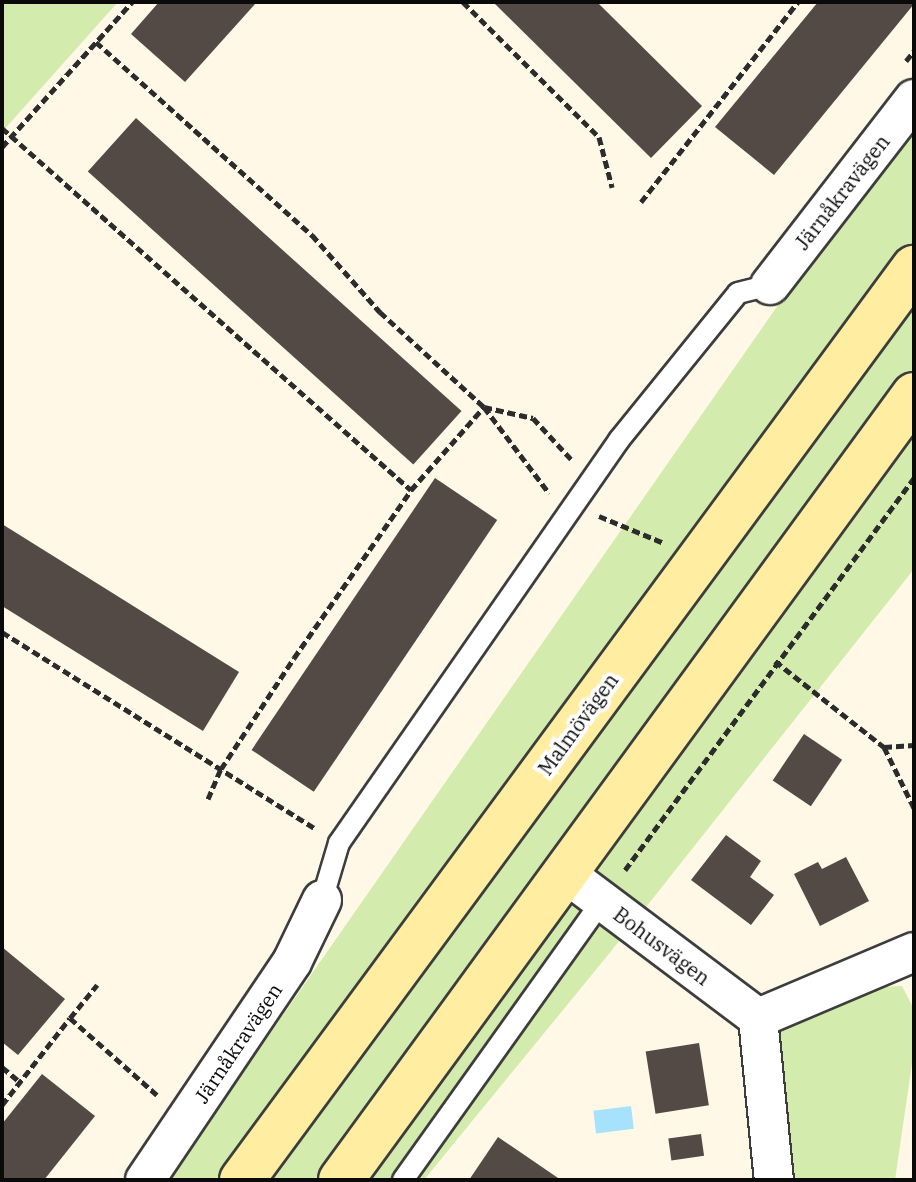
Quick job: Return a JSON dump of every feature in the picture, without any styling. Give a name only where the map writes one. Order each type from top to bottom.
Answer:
[{"type":"main road","name":"Malmövägen","points":[[242,1180],[914,268]]},
{"type":"main road","points":[[341,1180],[914,395]]},
{"type":"street","name":"Järnåkravägen","points":[[770,285],[914,99]]},
{"type":"street","name":"Bohusvägen","points":[[565,873],[758,1018]]},
{"type":"street","name":"Järnåkravägen","points":[[145,1180],[292,962],[322,900]]},
{"type":"street","points":[[774,1180],[758,1018],[914,952]]},
{"type":"lane","points":[[322,900],[339,843],[591,480],[738,293],[770,285]]},
{"type":"lane","points":[[403,1180],[603,900]]},
{"type":"path","points":[[2,147],[132,2]]},
{"type":"path","points":[[463,2],[599,137],[612,187]]},
{"type":"path","points":[[641,202],[798,2]]},
{"type":"path","points":[[96,42],[312,235],[380,312],[484,407],[566,516]]},
{"type":"path","points":[[2,128],[411,490]]},
{"type":"path","points":[[484,407],[533,418],[591,480]]},
{"type":"path","points":[[208,799],[221,769],[411,490],[484,407]]},
{"type":"path","points":[[603,900],[914,478]]},
{"type":"path","points":[[2,632],[339,843]]},
{"type":"path","points":[[777,663],[884,747],[914,808]]},
{"type":"path","points":[[884,747],[914,745]]},
{"type":"path","points":[[2,1105],[97,985]]},
{"type":"path","points":[[70,1018],[187,1121]]},
{"type":"path","points":[[2,1067],[20,1082]]},
{"type":"green space","points":[[2,2],[118,2],[2,132]]},
{"type":"green space","points":[[914,110],[914,569],[608,955],[424,1180],[168,1180]]},
{"type":"green space","points":[[902,986],[914,1009],[914,1050],[895,1180],[795,1180],[777,1058],[781,1027],[866,988]]},
{"type":"water","points":[[631,1106],[634,1129],[596,1133],[593,1111]]},
{"type":"building","points":[[159,2],[257,2],[185,82],[131,34]]},
{"type":"building","points":[[493,2],[597,2],[702,106],[651,158]]},
{"type":"building","points":[[818,2],[914,4],[774,175],[715,127]]},
{"type":"building","points":[[136,118],[461,411],[413,465],[88,172]]},
{"type":"building","points":[[435,478],[497,520],[314,792],[252,750]]},
{"type":"building","points":[[2,524],[239,672],[203,731],[2,606]]},
{"type":"building","points":[[804,734],[842,760],[811,806],[773,780]]},
{"type":"building","points":[[726,835],[761,861],[750,877],[774,895],[751,925],[691,880]]},
{"type":"building","points":[[846,857],[869,901],[820,926],[794,874],[818,862],[822,869]]},
{"type":"building","points":[[2,947],[65,999],[18,1055],[2,1042]]},
{"type":"building","points":[[699,1043],[709,1105],[656,1114],[646,1051]]},
{"type":"building","points":[[42,1074],[95,1116],[44,1180],[2,1180],[2,1124]]},
{"type":"building","points":[[701,1134],[704,1156],[671,1160],[668,1139]]},
{"type":"building","points":[[498,1137],[561,1180],[469,1180]]}]
